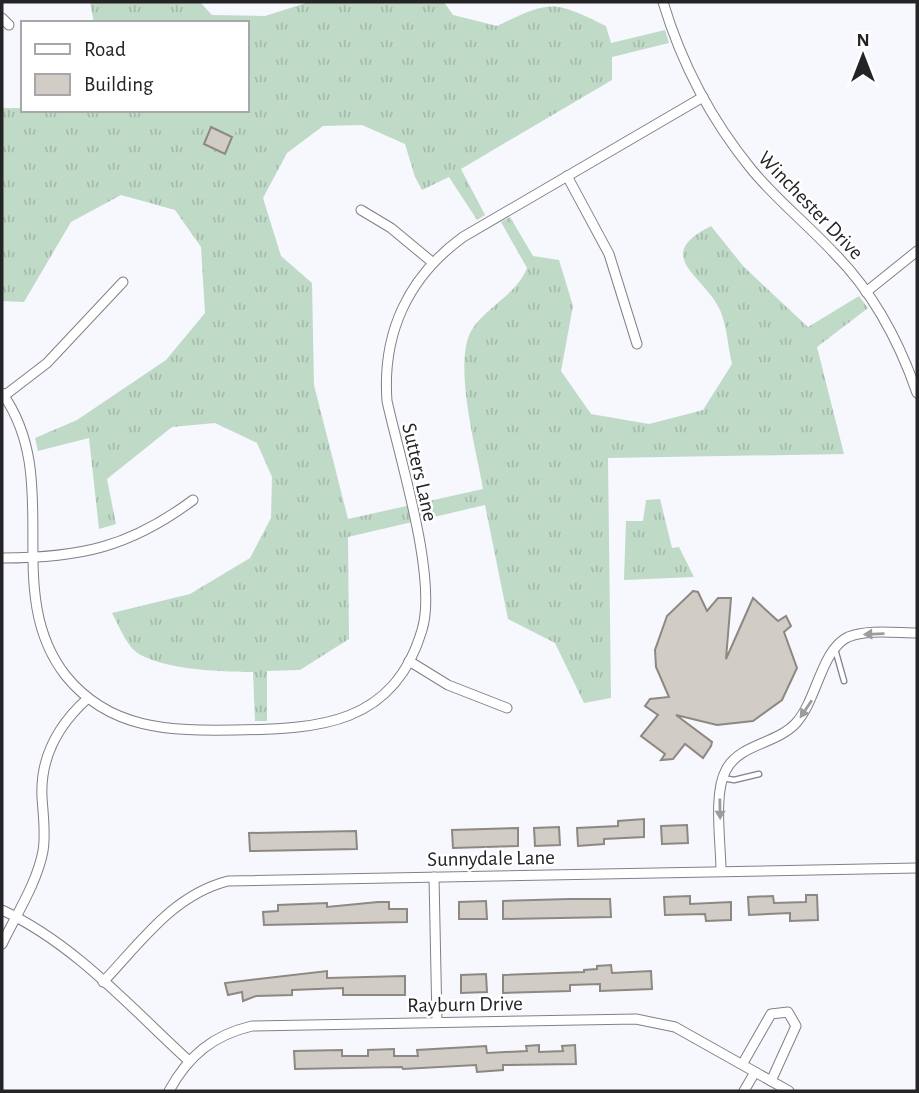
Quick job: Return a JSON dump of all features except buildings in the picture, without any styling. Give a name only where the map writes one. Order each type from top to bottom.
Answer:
[{"type":"street","name":"Winchester Drive","points":[[663,2],[683,57],[703,97],[752,171],[834,252],[866,292],[893,336],[917,393]]},
{"type":"street","name":"Sutters Lane","points":[[3,395],[15,415],[31,461],[30,558],[34,603],[46,642],[64,674],[88,698],[121,719],[157,729],[306,728],[340,720],[369,706],[392,685],[409,661],[423,627],[427,588],[387,401],[386,368],[400,310],[415,282],[432,262],[463,237],[703,97]]},
{"type":"street","points":[[567,176],[609,254],[636,344]]},
{"type":"street","points":[[361,210],[391,228],[432,262]]},
{"type":"street","points":[[866,292],[917,251]]},
{"type":"street","points":[[3,395],[47,363],[123,282]]},
{"type":"street","points":[[2,558],[86,553],[121,543],[162,524],[194,500]]},
{"type":"street","points":[[721,871],[720,790],[725,770],[740,754],[765,745],[795,725],[815,695],[822,671],[835,648],[849,637],[917,633]]},
{"type":"street","points":[[409,661],[448,685],[507,708]]},
{"type":"street","points":[[2,944],[43,852],[42,782],[48,753],[65,722],[88,698]]},
{"type":"street","name":"Sunnydale Lane","points":[[103,982],[172,908],[213,885],[244,880],[917,868]]},
{"type":"street","points":[[434,877],[437,1022]]},
{"type":"street","points":[[2,910],[55,940],[189,1061]]},
{"type":"street","points":[[743,1063],[771,1014],[788,1012],[796,1026],[771,1081]]},
{"type":"street","name":"Rayburn Drive","points":[[169,1091],[189,1061],[217,1038],[252,1026],[650,1019],[675,1027],[789,1091]]},
{"type":"street","points":[[744,1091],[755,1072]]},
{"type":"lane","points":[[835,648],[844,681]]},
{"type":"lane","points":[[723,778],[734,779],[759,774]]},
{"type":"green space","points":[[90,2],[200,2],[212,15],[265,16],[309,2],[444,2],[453,15],[497,26],[529,11],[552,6],[562,8],[606,26],[611,43],[665,30],[669,43],[612,57],[612,80],[461,169],[485,215],[477,220],[449,177],[422,190],[405,144],[362,125],[323,126],[287,153],[263,198],[281,256],[312,283],[314,385],[348,519],[483,489],[471,430],[464,361],[467,342],[473,328],[516,286],[527,268],[501,222],[510,217],[533,256],[559,260],[573,306],[561,371],[591,414],[649,424],[703,410],[732,364],[720,310],[683,257],[685,247],[694,237],[711,226],[744,267],[808,327],[859,296],[868,308],[817,347],[844,454],[608,458],[611,698],[584,703],[555,643],[508,619],[485,505],[348,537],[349,639],[300,670],[267,671],[267,721],[255,721],[253,672],[189,668],[154,661],[140,655],[128,643],[112,613],[190,594],[250,558],[271,518],[272,477],[257,443],[215,423],[172,427],[107,479],[116,524],[99,529],[89,438],[38,451],[35,438],[77,420],[166,360],[205,313],[201,247],[175,210],[121,195],[71,222],[24,302],[2,301],[2,108],[21,108],[21,112],[248,112],[248,21],[94,21]]},
{"type":"green space","points":[[148,112],[201,112],[187,143],[143,123]]},
{"type":"green space","points":[[213,112],[244,112],[235,133],[209,121]]},
{"type":"green space","points":[[660,499],[672,548],[679,547],[694,577],[624,580],[626,521],[643,521],[646,500]]}]
